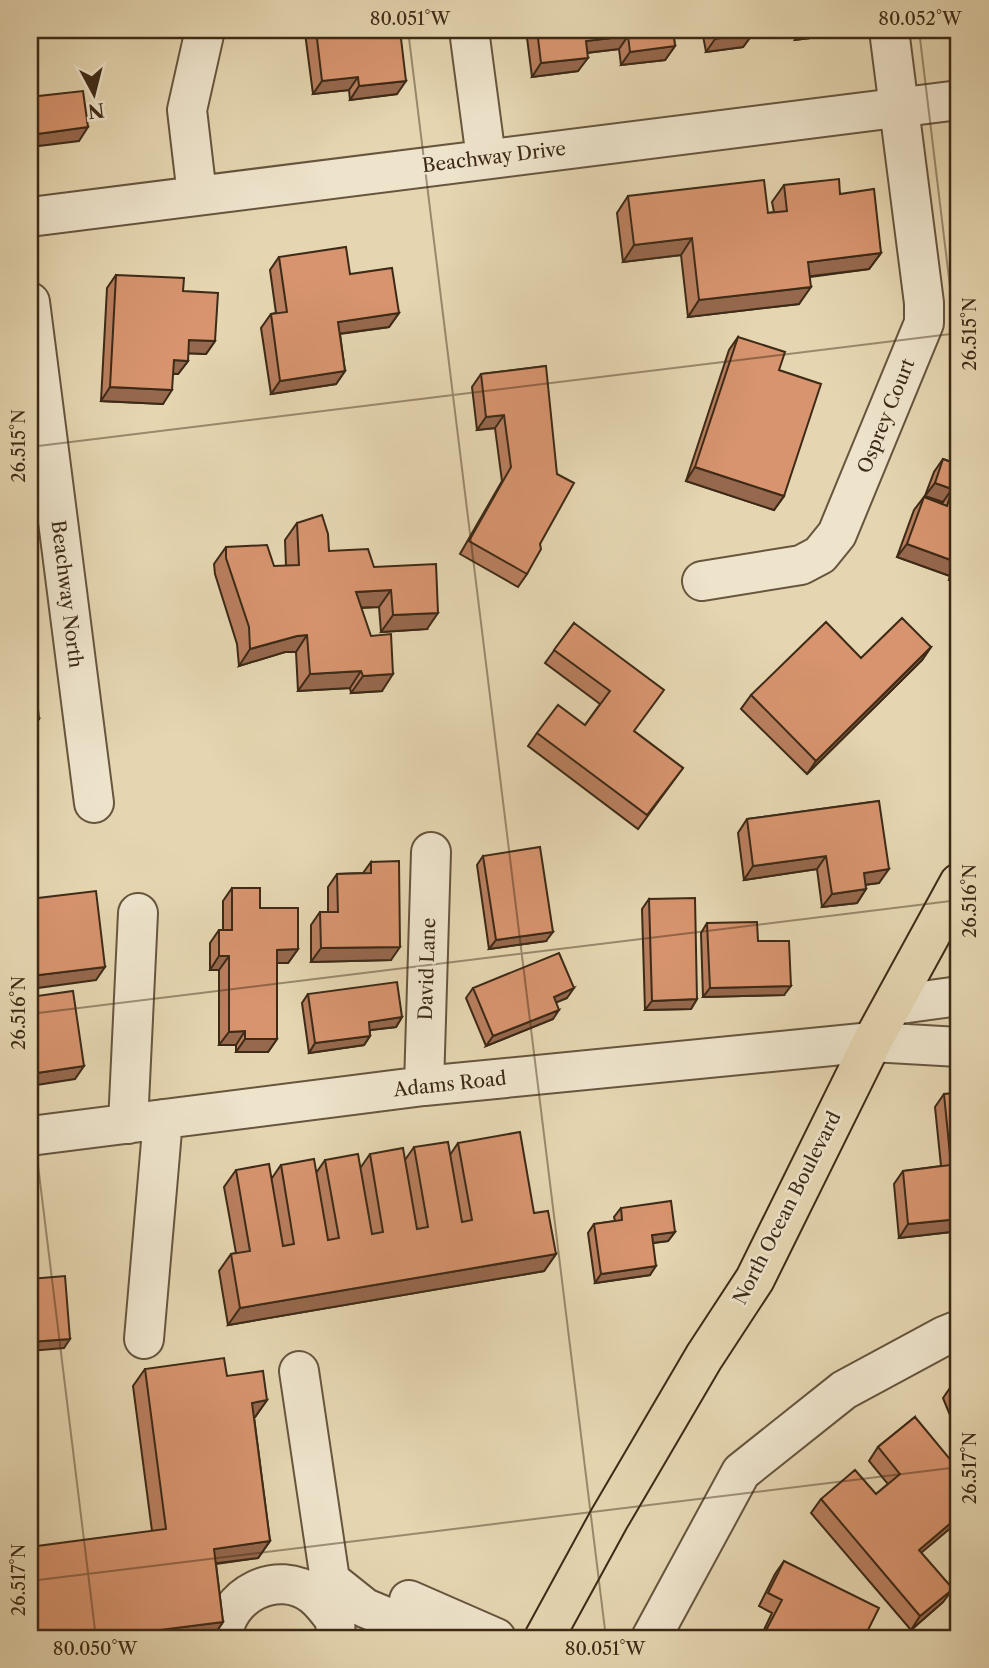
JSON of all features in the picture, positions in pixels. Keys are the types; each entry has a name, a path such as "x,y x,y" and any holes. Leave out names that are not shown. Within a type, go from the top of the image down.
{"main road":[{"name":"North Ocean Boulevard","path":"544,1638 609,1519 704,1357 755,1279 872,1042 959,883"}],"street":[{"path":"197,195 187,110 205,30"},
{"path":"468,30 486,158"},
{"name":"Osprey Court","path":"702,581 801,565 820,555 837,534 923,323 924,303 889,30"},
{"name":"Beachway Drive","path":"30,217 959,100"},
{"name":"Beachway North","path":"30,302 94,803"},
{"name":"David Lane","path":"424,1086 431,852"},
{"path":"138,913 146,1121 144,1339"},
{"path":"892,1005 959,996"},
{"name":"Adams Road","path":"30,1136 424,1086 872,1042 959,1047"},
{"path":"651,1638 741,1472 844,1390 959,1330"},
{"path":"299,1371 330,1610"},
{"path":"223,1638 228,1616 238,1602 250,1592 265,1586 281,1585 297,1587 313,1595 369,1638"},
{"path":"330,1610 368,1585 496,1638"},
{"path":"330,1610 365,1608 437,1638"}],"building":[{"path":"316,30 400,30 406,81 359,86 358,77 322,81"},
{"path":"537,30 673,30 675,46 630,52 628,36 586,41 588,58 541,63"},
{"path":"714,30 752,30 753,34 715,39"},
{"path":"83,91 88,127 30,135 30,97"},
{"path":"839,179 840,194 874,189 881,253 808,262 811,287 699,300 692,238 634,245 628,196 764,180 768,213 787,211 784,185"},
{"path":"346,247 350,274 392,268 399,313 338,322 345,371 280,381 271,314 287,312 279,257"},
{"path":"116,275 184,278 183,291 218,293 215,341 189,340 188,361 174,360 172,390 110,387"},
{"path":"738,337 785,352 779,370 821,384 784,496 695,467"},
{"path":"546,366 557,474 574,483 540,544 541,549 527,574 469,541 511,467 504,415 486,417 481,374"},
{"path":"943,459 959,465 959,563 907,544 924,497 947,506 952,489 935,483"},
{"path":"322,515 328,534 329,551 368,549 374,567 436,564 438,613 393,615 391,590 356,592 371,636 391,634 393,674 363,676 361,671 310,674 307,635 250,649 249,627 226,558 226,547 267,545 274,566 299,565 297,523"},
{"path":"902,618 931,647 816,761 751,695 826,622 861,658"},
{"path":"574,623 664,690 634,731 683,768 647,815 537,733 558,705 585,725 610,691 554,650"},
{"path":"35,681 39,719 30,721 30,682"},
{"path":"879,801 889,869 864,873 866,889 832,894 826,856 753,866 747,819"},
{"path":"540,847 553,932 496,940 483,856"},
{"path":"399,861 400,947 321,948 320,912 338,912 337,874 371,873 371,862"},
{"path":"232,888 260,888 260,908 298,908 298,949 277,950 277,1039 245,1039 245,1031 229,1032 229,956 219,956 219,930 232,930"},
{"path":"96,891 105,967 31,976 30,899"},
{"path":"695,898 697,999 652,1001 649,899"},
{"path":"757,922 758,941 789,941 791,986 710,988 707,923"},
{"path":"559,953 574,988 554,997 559,1010 493,1036 473,988"},
{"path":"397,982 402,1017 369,1022 370,1036 315,1043 308,994"},
{"path":"73,991 84,1066 30,1074 30,997"},
{"path":"959,1093 959,1219 908,1224 903,1171 951,1165 944,1094"},
{"path":"520,1132 534,1213 548,1211 556,1254 240,1308 231,1254 250,1251 236,1170 269,1164 283,1246 294,1244 281,1165 314,1159 328,1240 339,1238 325,1160 358,1154 372,1234 383,1232 370,1154 403,1148 417,1229 428,1227 414,1147 448,1142 462,1222 472,1220 458,1143"},
{"path":"671,1201 675,1232 652,1235 656,1266 601,1274 594,1224 622,1220 621,1208"},
{"path":"65,1276 70,1339 30,1342 30,1279"},
{"path":"224,1358 227,1376 263,1371 267,1400 252,1403 270,1541 214,1549 223,1622 97,1638 30,1638 30,1547 166,1529 145,1369"},
{"path":"959,1382 959,1402 952,1385"},
{"path":"915,1417 959,1470 959,1516 919,1550 953,1589 920,1616 821,1499 855,1470 876,1494 900,1474 878,1447"},
{"path":"784,1561 879,1608 864,1638 762,1638 782,1600 768,1593"}]}
